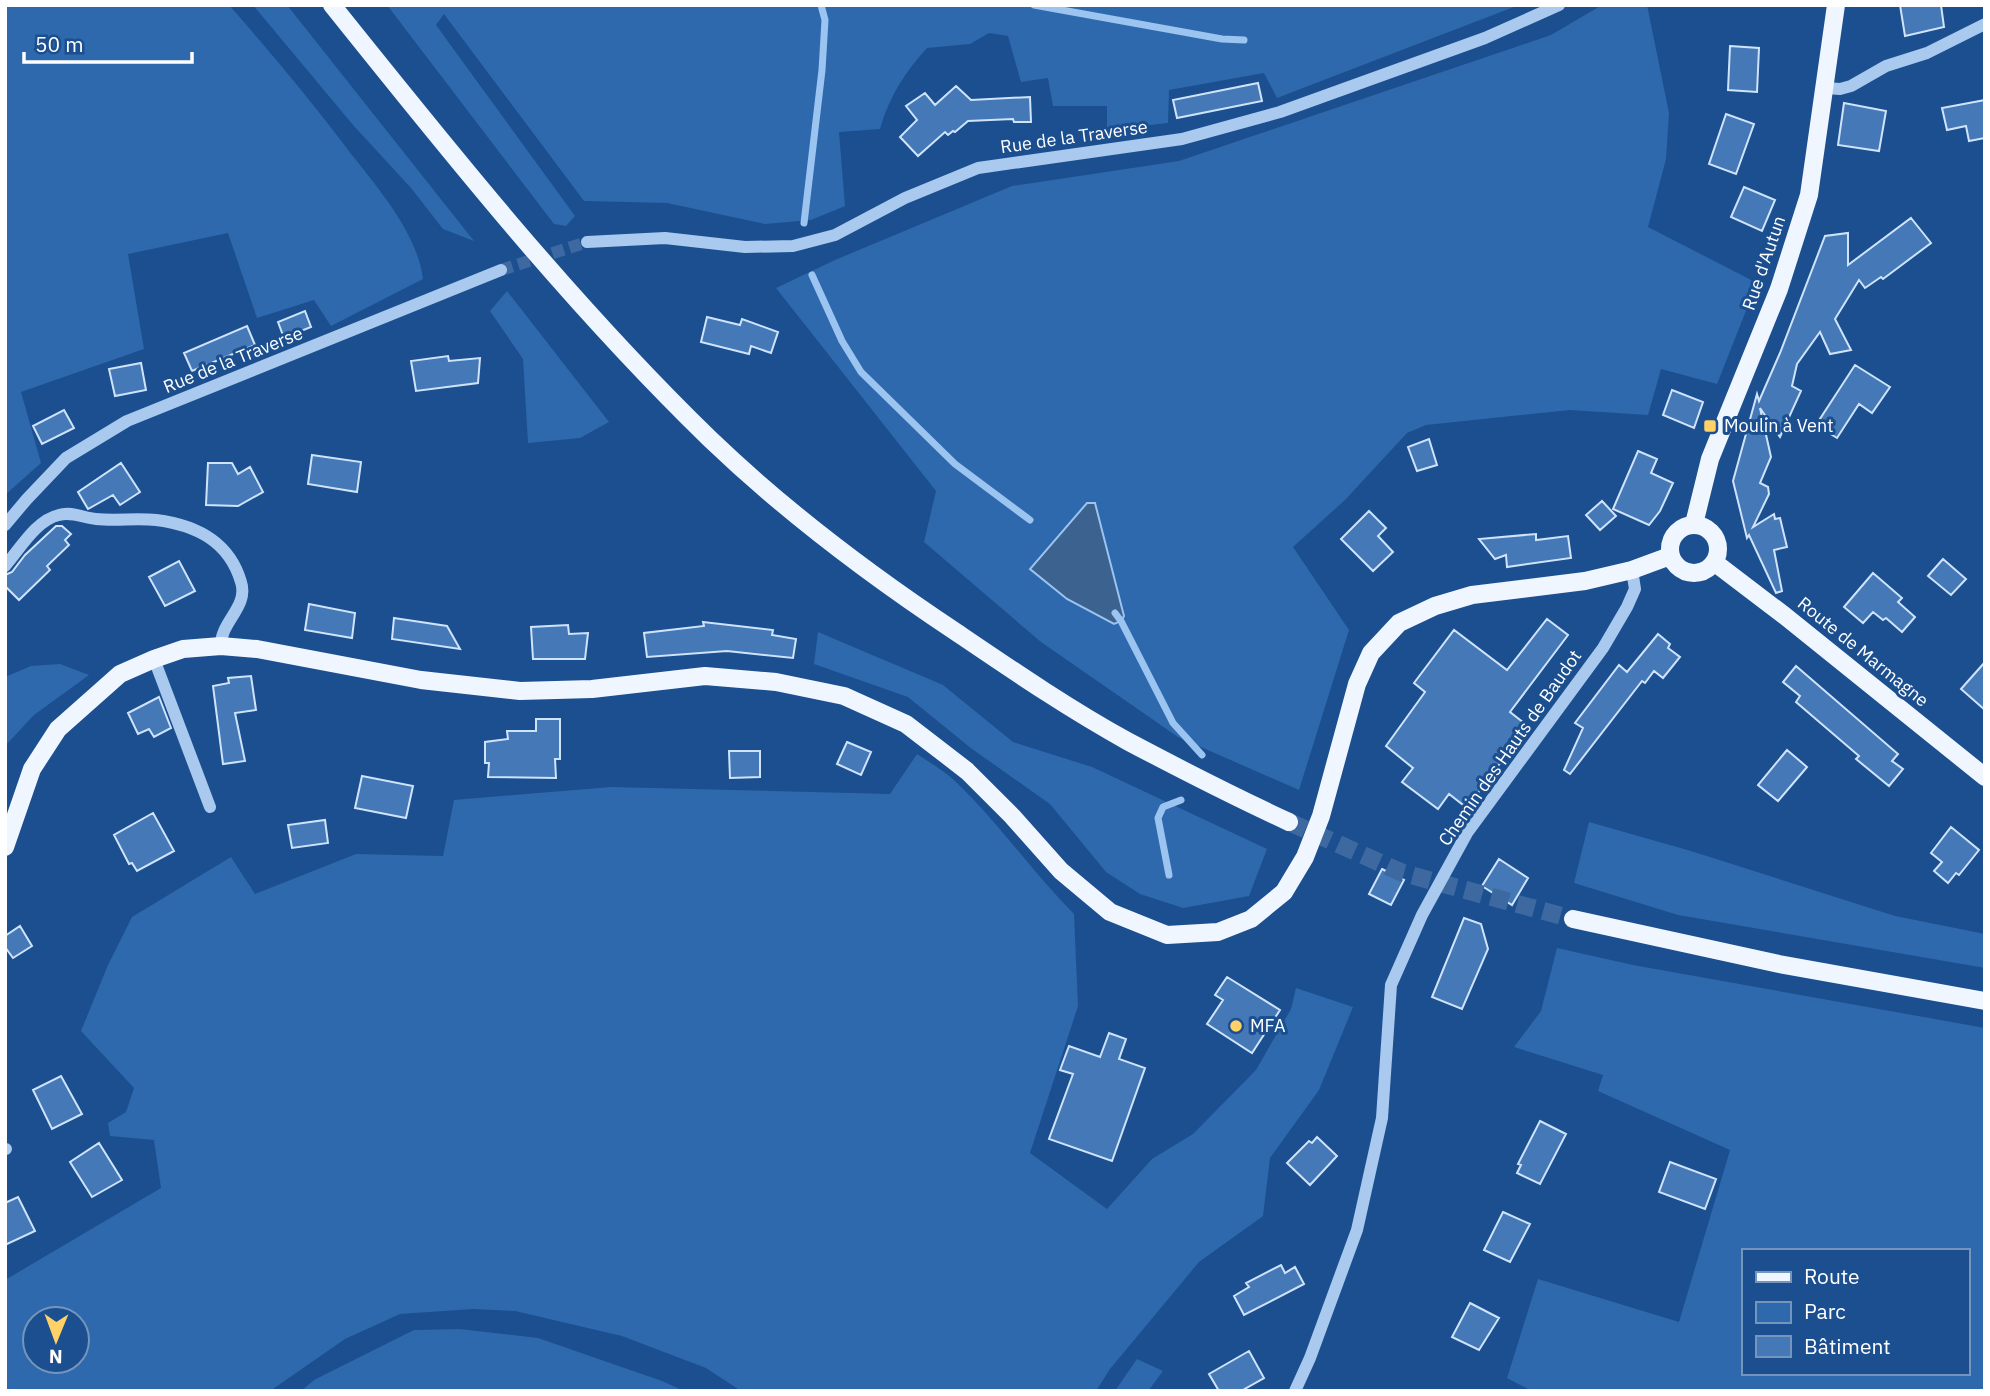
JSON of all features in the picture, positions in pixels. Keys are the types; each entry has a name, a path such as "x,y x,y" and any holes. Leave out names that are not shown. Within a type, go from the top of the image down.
{"main road":[{"path":"332,5 483,194 598,324 711,440 808,525 905,598 1017,674 1127,740 1289,822"},
{"name":"Rue d'Autun","path":"1694,524 1710,459 1779,289 1809,195 1836,5"},
{"path":"1694,524 1708,529 1717,541 1717,556 1708,568 1694,573 1679,568 1670,556 1670,541 1679,528 1694,524"},
{"path":"5,847 32,769 58,729 120,674 183,649 221,646 257,649 421,680 520,691 592,689 705,676 776,682 844,696 906,724 967,771 1012,816 1060,871 1110,912 1167,935 1218,932 1251,919 1284,892 1305,857 1321,816 1357,684 1371,653 1399,624 1436,606 1472,595 1585,581 1632,570 1670,556"},
{"name":"Route de Marmagne","path":"1714,562 1985,778"},
{"path":"1573,919 1779,964 1985,1001"}],"street":[{"name":"Rue de la Traverse","path":"587,242 665,239 745,247 793,246 835,236 905,198 978,168 1182,139 1280,112 1485,38 1559,5"},
{"path":"1826,88 1840,89 1851,86 1886,65 1927,53 1985,24"},
{"name":"Rue de la Traverse","path":"5,526 66,458 127,421 501,270"},
{"path":"5,566 40,525 59,514 94,519 157,520 200,532 218,542 230,555 242,584 241,604 221,636 221,646"},
{"name":"Chemin des Hauts de Baudot","path":"1295,1391 1310,1358 1357,1230 1382,1118 1391,985 1422,915 1467,833 1603,648 1627,607 1635,589 1632,570"},
{"path":"154,659 209,807"}],"green space":[{"path":"5,5 229,5 277,60 396,213 414,246 423,279 331,326 314,300 257,318 228,233 128,254 144,349 21,392 41,463 5,495"},
{"path":"253,5 287,5 474,241 443,229 411,188 353,125"},
{"path":"387,5 1519,5 1277,98 1264,73 1169,90 1168,123 1107,130 1107,106 1053,106 1048,78 1021,82 1008,36 989,33 970,44 927,48 899,86 880,129 839,132 845,206 811,220 765,224 667,203 584,201 444,14 436,25 575,216 566,226 554,224"},
{"path":"1602,5 1647,5 1669,113 1666,159 1648,227 1757,283 1717,384 1661,369 1648,415 1570,410 1426,425 1407,433 1345,500 1293,547 1349,630 1299,790 1178,737 1041,642 924,542 936,491 776,288 835,260 1012,186 1179,161 1551,35"},
{"path":"507,291 609,422 580,438 528,443 523,359 490,311"},
{"path":"818,632 943,685 1013,742 1092,767 1267,849 1249,896 1183,908 1140,894 1106,872 1050,804 972,749 908,697 814,664"},
{"path":"60,664 89,675 34,715 5,746 5,677 31,666"},
{"path":"917,754 947,774 972,798 1074,914 1078,1006 1030,1153 1107,1209 1152,1159 1193,1134 1256,1070 1291,1009 1296,988 1353,1007 1319,1090 1270,1158 1263,1216 1199,1262 1110,1369 1096,1391 741,1391 706,1368 622,1336 515,1311 473,1309 400,1314 345,1339 270,1391 5,1391 5,1280 161,1188 154,1140 110,1136 108,1123 126,1112 134,1088 81,1031 108,965 132,917 231,857 255,894 356,854 443,856 454,800 611,787 890,794"},
{"path":"1589,822 1691,851 1895,916 1985,934 1985,968 1678,915 1574,883"},
{"path":"1557,948 1633,965 1985,1028 1985,1391 1532,1391 1507,1378 1538,1279 1679,1322 1730,1150 1598,1091 1603,1075 1514,1047 1541,1011"},
{"path":"459,1329 538,1338 684,1391 301,1391 314,1380 414,1330"},
{"path":"1137,1359 1163,1371 1148,1391 1115,1391"}],"shaded area":[{"path":"1087,503 1095,503 1124,616 1114,624 1067,599 1030,569"}],"building":[{"path":"1900,5 1941,5 1944,27 1905,36"},
{"path":"1730,46 1759,48 1757,92 1728,90"},
{"path":"1258,83 1262,101 1177,118 1173,100"},
{"path":"956,86 971,100 1030,97 1031,122 1014,122 1013,119 968,121 955,132 948,135 945,132 918,156 900,137 917,120 906,106 925,93 935,105"},
{"path":"1985,100 1985,138 1969,141 1966,126 1947,130 1942,108"},
{"path":"1844,103 1886,111 1879,151 1838,145"},
{"path":"1726,114 1754,124 1736,174 1709,164"},
{"path":"1744,187 1775,200 1762,231 1731,217"},
{"path":"1911,218 1931,243 1883,279 1881,277 1865,288 1859,280 1835,319 1851,350 1830,354 1820,332 1797,364 1792,386 1801,391 1780,437 1760,408 1771,457 1760,483 1768,487 1769,494 1753,527 1774,514 1775,519 1780,518 1787,547 1774,550 1782,591 1776,593 1749,535 1747,538 1733,481 1757,394 1759,401 1825,236 1848,233 1848,265"},
{"path":"305,311 311,327 284,338 278,322"},
{"path":"707,317 740,325 742,319 778,332 771,353 751,346 749,354 701,342"},
{"path":"247,326 255,345 192,371 184,353"},
{"path":"448,356 449,361 480,358 478,383 416,391 411,361"},
{"path":"141,363 146,390 115,396 109,369"},
{"path":"1855,365 1890,387 1872,413 1859,404 1837,438 1816,425"},
{"path":"1672,390 1703,402 1694,428 1663,415"},
{"path":"64,410 74,428 42,444 33,426"},
{"path":"1429,439 1437,465 1417,471 1408,447"},
{"path":"1638,451 1657,459 1651,473 1673,483 1660,511 1649,525 1613,509"},
{"path":"312,455 361,462 357,492 308,484"},
{"path":"121,463 140,492 120,505 113,495 88,509 78,492"},
{"path":"208,463 232,463 238,474 250,467 263,492 238,506 206,505"},
{"path":"1602,501 1616,516 1600,530 1586,515"},
{"path":"1369,511 1386,528 1378,536 1393,552 1373,571 1341,539"},
{"path":"56,526 62,526 71,534 65,540 69,545 47,566 50,570 19,600 5,586 5,575 12,572 25,555"},
{"path":"1536,534 1536,540 1568,536 1571,558 1507,567 1506,555 1495,559 1479,539"},
{"path":"1943,559 1966,579 1951,595 1928,576"},
{"path":"179,561 195,591 165,606 149,577"},
{"path":"1873,573 1902,598 1898,602 1915,617 1902,632 1886,618 1883,620 1873,612 1863,623 1844,607"},
{"path":"309,604 355,613 352,638 305,630"},
{"path":"394,618 447,626 460,649 392,639"},
{"path":"1547,619 1568,635 1510,712 1528,726 1467,808 1449,794 1438,809 1402,782 1413,768 1386,746 1425,692 1414,683 1454,630 1507,670"},
{"path":"703,622 773,630 772,635 796,639 793,658 727,651 647,657 644,633 704,626"},
{"path":"568,625 569,634 588,633 585,659 533,659 531,627"},
{"path":"1658,634 1670,644 1668,648 1680,657 1663,678 1654,671 1645,683 1642,681 1570,774 1564,770 1583,728 1575,723 1619,665 1627,672"},
{"path":"1985,662 1985,710 1961,689"},
{"path":"1796,666 1898,754 1892,761 1903,769 1889,786 1856,759 1859,756 1796,702 1800,696 1783,682"},
{"path":"251,676 256,710 235,713 245,761 223,764 213,686 229,683 228,678"},
{"path":"159,697 171,728 154,737 149,729 138,734 128,713"},
{"path":"536,719 560,719 560,759 555,759 556,778 488,777 489,763 485,763 485,742 508,739 507,731 536,731"},
{"path":"847,742 871,752 861,775 837,764"},
{"path":"1787,750 1807,767 1778,801 1758,785"},
{"path":"729,751 760,751 760,777 730,778"},
{"path":"362,776 413,786 406,818 355,808"},
{"path":"153,813 174,851 137,871 132,863 129,864 114,835"},
{"path":"325,820 328,843 292,848 288,825"},
{"path":"1951,827 1979,850 1959,875 1956,873 1948,883 1934,871 1942,862 1931,853"},
{"path":"1499,859 1528,878 1512,905 1482,886"},
{"path":"1382,869 1404,880 1391,905 1369,894"},
{"path":"1464,918 1481,924 1488,949 1462,1009 1432,997"},
{"path":"20,926 32,946 13,958 5,947 5,936"},
{"path":"1227,977 1280,1010 1252,1053 1207,1024 1223,1000 1215,995"},
{"path":"1109,1033 1126,1039 1119,1059 1145,1068 1112,1161 1049,1139 1073,1074 1060,1070 1069,1046 1100,1057"},
{"path":"61,1076 82,1114 52,1129 33,1090"},
{"path":"1540,1121 1566,1134 1540,1184 1517,1173 1521,1165 1518,1164"},
{"path":"1317,1137 1337,1156 1310,1185 1287,1163 1309,1141 1312,1143"},
{"path":"99,1143 122,1180 92,1197 70,1162"},
{"path":"1670,1162 1716,1179 1705,1209 1659,1192"},
{"path":"18,1197 35,1231 5,1245 5,1203"},
{"path":"1503,1212 1530,1224 1510,1262 1484,1250"},
{"path":"1281,1265 1285,1273 1295,1267 1304,1284 1244,1315 1234,1296 1249,1287 1246,1283"},
{"path":"1470,1303 1499,1318 1479,1350 1452,1337"},
{"path":"1249,1351 1264,1378 1241,1391 1219,1391 1209,1374"}],"waterway":[{"path":"804,223 822,70 825,20 821,5"},
{"path":"1034,5 1222,39 1244,40"},
{"path":"812,275 842,341 861,372 955,464 1030,520"},
{"path":"1115,613 1173,723 1202,755"},
{"path":"1169,875 1158,818 1163,807 1181,800"}],"tunnel":[{"path":"501,270 587,242"},
{"path":"1289,822 1403,873 1573,919"}],"place":[{"name":"Moulin à Vent","path":"1710,426"},
{"name":"MFA","path":"1236,1026"}]}
